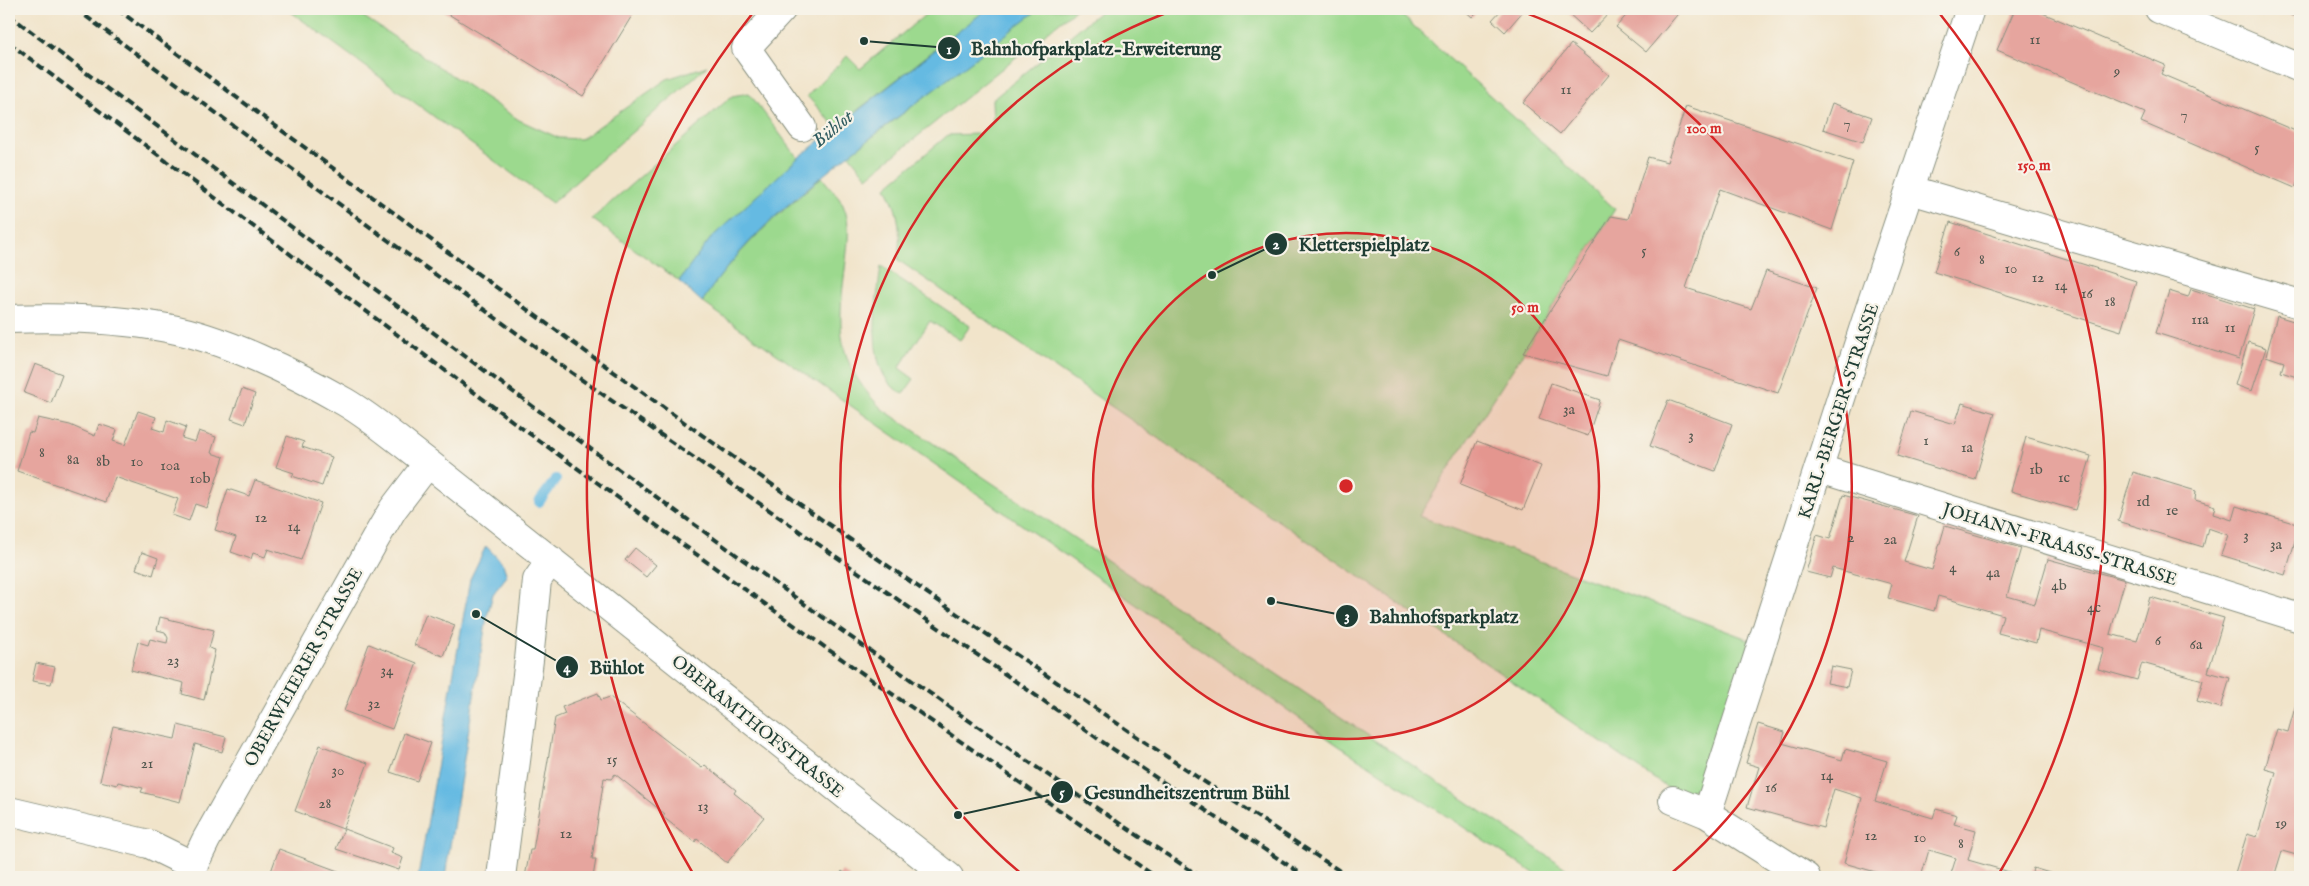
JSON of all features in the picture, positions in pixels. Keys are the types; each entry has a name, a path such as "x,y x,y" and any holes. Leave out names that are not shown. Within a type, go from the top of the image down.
{"street":[{"path":"782,9 746,48 802,127"},
{"name":"KARL-BERGER-STRASSE","path":"1806,877 1688,810 1820,469 1870,308 1970,9"},
{"path":"2159,9 2300,68"},
{"path":"1911,190 2300,304"},
{"name":"OBERAMTHOFSTRASSE","path":"9,319 73,317 115,320 169,328 214,342 272,365 346,403 428,462 949,877"},
{"name":"OBERWEIERER STRASSE","path":"191,872 287,694 380,531 393,509 428,462"},
{"name":"JOHANN-FRAASS-STRASSE","path":"1820,469 2300,618"},
{"path":"500,877 530,660 537,580 550,560"},
{"path":"9,811 150,844 191,872"}],"green space":[{"path":"287,9 352,9 519,120 559,138 581,139 667,79 707,66 552,203"},
{"path":"932,9 987,9 836,127 807,96 847,56 860,69"},
{"path":"1039,9 1076,9 867,177 849,155"},
{"path":"1103,9 1395,9 1615,209 1419,516 1753,641 1705,782 1690,791 1672,791 898,260 897,214 886,187 948,135 979,134 993,122 992,100"},
{"path":"749,93 798,158 711,238 679,281 592,219 732,96"},
{"path":"822,177 841,201 846,212 848,226 841,305 843,341 847,357 866,391 882,409 1579,877 1540,877 1339,746 702,302 742,250"},
{"path":"881,266 970,326 960,340 930,321 899,368 914,379 903,394 890,384 882,370 877,354 875,317"}],"water":[{"path":"987,9 1039,9 808,187 740,252 702,302 679,281 711,238 798,158"},
{"path":"486,546 503,564 507,576 493,594 487,616 445,877 418,877 470,579"}],"building":[{"path":"440,9 636,9 583,96"},
{"path":"1463,9 1480,9 1472,17"},
{"path":"1502,9 1525,9 1505,32 1492,20"},
{"path":"1571,9 1613,9 1590,33 1568,13"},
{"path":"1632,9 1682,9 1646,52 1616,27"},
{"path":"1893,9 1908,9 1906,14"},
{"path":"2015,9 2033,9 2165,65 2161,74 2300,133 2300,176 2295,188 2141,122 2145,113 1997,50"},
{"path":"2277,9 2296,9 2293,16"},
{"path":"1571,44 1609,75 1560,134 1523,103"},
{"path":"1832,103 1872,117 1863,142 1823,129"},
{"path":"1686,106 1853,162 1832,230 1720,189 1686,288 1751,309 1766,271 1817,288 1778,393 1618,340 1607,376 1523,353 1611,216 1628,219 1648,157 1667,162"},
{"path":"1950,222 2136,281 2121,331 1934,272"},
{"path":"2191,289 2254,309 2239,359 2156,333 2169,291 2188,297"},
{"path":"2277,316 2300,323 2300,378 2281,372 2284,362 2266,356"},
{"path":"2248,342 2266,348 2252,391 2235,385"},
{"path":"35,364 62,374 51,403 24,393"},
{"path":"1551,383 1600,400 1588,436 1539,419"},
{"path":"242,389 255,394 245,424 231,419"},
{"path":"1668,400 1732,424 1715,471 1650,446"},
{"path":"1962,403 1995,413 1975,480 1897,456 1911,411 1955,424"},
{"path":"138,411 156,417 152,428 164,432 167,420 186,427 182,438 195,442 199,431 216,437 211,453 224,457 207,508 195,504 189,521 172,515 178,499 115,477 106,502 17,471 29,432 33,433 38,418 70,425 95,436 99,424 117,430 113,441 125,445"},
{"path":"287,436 304,442 302,447 332,457 322,486 292,476 294,473 276,467"},
{"path":"2026,437 2091,456 2075,510 2011,491"},
{"path":"1477,441 1541,466 1523,510 1460,485"},
{"path":"2133,472 2196,491 2195,500 2215,506 2213,514 2232,520 2236,506 2300,525 2285,575 2221,555 2228,535 2208,528 2203,547 2118,521"},
{"path":"255,480 321,503 301,560 268,549 265,557 253,553 251,559 231,552 236,537 215,530 228,489 249,496"},
{"path":"1843,495 1918,516 1904,562 1932,570 1945,526 2021,548 2007,596 2035,604 2048,559 2125,580 2110,634 2137,641 2150,597 2224,618 2208,672 2230,678 2221,708 2197,701 2203,680 2142,663 2137,680 2098,669 2104,648 2039,630 2036,643 1998,633 2003,615 1938,596 1934,611 1888,598 1892,584 1833,568 1830,578 1806,572 1817,535 1830,539"},
{"path":"635,548 656,565 646,577 625,560"},
{"path":"142,552 158,558 153,575 136,569"},
{"path":"426,614 455,625 443,656 414,645"},
{"path":"160,617 214,630 209,648 215,650 204,700 182,694 184,683 131,670 138,642 148,645 150,639 167,643 168,638 165,632 157,630"},
{"path":"369,644 417,663 392,729 344,711"},
{"path":"36,663 55,667 51,684 32,681"},
{"path":"1831,666 1851,670 1847,687 1827,683"},
{"path":"2300,690 2300,856 2282,851 2274,877 2246,877 2235,873 2247,834 2257,837 2276,772 2265,769 2271,748 2277,729 2288,732"},
{"path":"598,693 601,700 610,697 702,768 705,765 736,790 734,793 764,817 727,863 697,839 695,842 663,817 665,814 615,774 611,779 604,778 592,859 596,859 593,877 525,877 530,850 533,850 555,718 565,714 562,707"},
{"path":"1758,724 1785,732 1782,743 1842,760 1845,749 1887,761 1875,801 1933,818 1936,809 1957,815 1954,824 1976,830 1968,860 2027,877 1950,877 1956,858 1929,850 1921,877 1893,877 1844,863 1862,798 1834,789 1823,828 1747,807 1759,767 1746,763"},
{"path":"178,725 226,737 222,752 195,744 180,802 141,792 143,788 118,782 117,785 100,781 113,726 175,739"},
{"path":"404,733 431,743 417,781 390,772"},
{"path":"320,745 368,763 343,829 295,811"},
{"path":"344,829 393,848 391,853 403,858 399,870 336,849"},
{"path":"279,849 354,877 269,877"},
{"path":"2033,868 2063,877 2031,877"},
{"path":"842,871 850,877 838,877"}],"waterway":[{"name":"Bühlot","path":"539,502 556,479"}],"railway":[{"path":"76,9 389,241 572,373 1107,745 1306,877"},
{"path":"117,9 573,343 881,561 1036,668 1349,877"},
{"path":"9,15 605,460 754,568 1007,747 1201,877"},
{"path":"9,43 523,429 826,648 1156,877"}],"place":[{"name":"Bahnhofparkplatz-Erweiterung","path":"864,41"},
{"name":"Kletterspielplatz","path":"1212,275"},
{"name":"Bahnhofsparkplatz","path":"1271,601"},
{"name":"Bühlot","path":"476,614"},
{"name":"Gesundheitszentrum Bühl","path":"958,815"}]}
